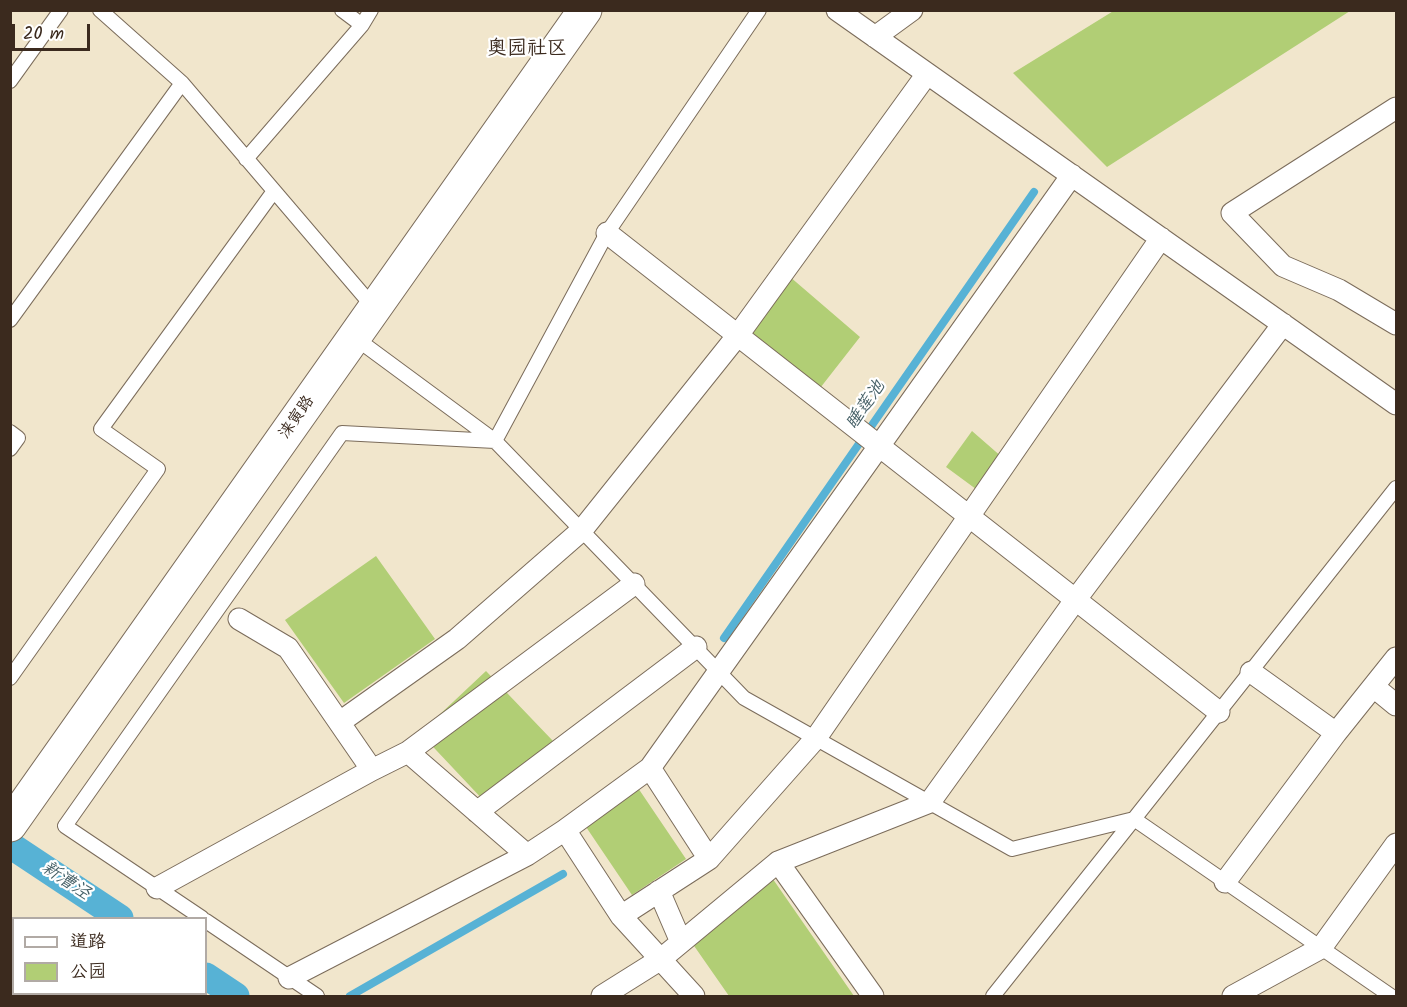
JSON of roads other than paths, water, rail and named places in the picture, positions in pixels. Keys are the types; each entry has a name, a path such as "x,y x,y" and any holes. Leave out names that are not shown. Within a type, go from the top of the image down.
{"street":[{"name":"涞寅路","path":"18,814 585,10"},
{"path":"837,10 1396,404"},
{"path":"874,37 912,10"},
{"path":"340,722 457,639 582,530 738,335 927,74"},
{"path":"1396,108 1232,213 1283,266 1339,290 1396,324"},
{"path":"289,978 527,855 650,768 719,672 867,437 1072,175"},
{"path":"607,233 1219,712"},
{"path":"621,916 709,859 816,738 1161,238"},
{"path":"602,996 662,959 778,862 930,802 1076,599 1283,324"},
{"path":"157,888 408,752 634,584"},
{"path":"239,619 288,648 372,770"},
{"path":"477,812 696,647"},
{"path":"1225,882 1336,733 1396,658"},
{"path":"1251,672 1336,733"},
{"path":"1374,687 1396,705"},
{"path":"408,752 527,855"},
{"path":"650,768 709,859"},
{"path":"565,830 621,916 694,996"},
{"path":"1233,996 1321,948 1396,844"},
{"path":"778,862 873,996"},
{"path":"659,891 681,942"}],"lane":[{"path":"10,81 61,10"},
{"path":"100,10 182,83 375,309"},
{"path":"342,10 362,25"},
{"path":"246,159 362,25 371,10"},
{"path":"495,441 607,233 759,10"},
{"path":"10,320 182,83"},
{"path":"10,678 158,469 101,429 274,192"},
{"path":"354,337 495,441 744,698 1012,849 1134,819 1391,996"},
{"path":"10,432 18,438 10,449"},
{"path":"200,917 65,826 342,433 495,441"},
{"path":"993,996 1396,488"},
{"path":"207,922 317,996"}],"waterway":[{"name":"睡莲池","path":"724,638 1034,192"},
{"name":"新漕泾","path":"10,845 118,917"},
{"path":"350,996 563,874"},
{"name":"新漕泾","path":"207,977 236,996"}],"district":[{"name":"奥园社区","path":"527,51"}]}
